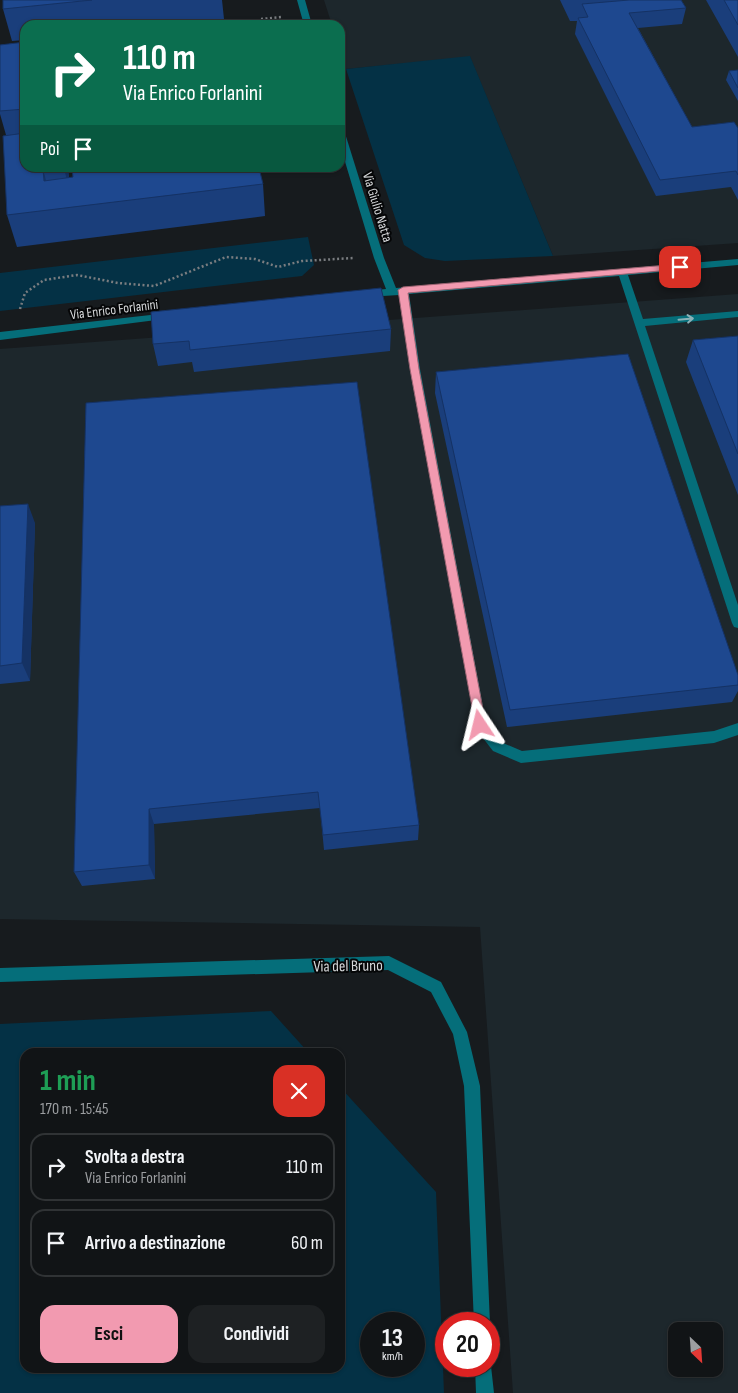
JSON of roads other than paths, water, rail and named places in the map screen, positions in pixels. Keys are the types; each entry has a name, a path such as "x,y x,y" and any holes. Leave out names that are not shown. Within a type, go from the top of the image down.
{"street":[{"path":"301,0 307,20"},
{"name":"Via Giulio Natta","path":"345,146 379,258 397,291 415,369 480,725 498,747 521,757 714,737 738,729"},
{"path":"356,295 738,262"},
{"path":"622,271 738,623"},
{"path":"638,324 738,314"},
{"name":"Via Enrico Forlanini","path":"0,336 181,315"},
{"name":"Via del Bruno","path":"0,975 389,963 436,987 460,1032 472,1086 481,1312"},
{"path":"484,1377 485,1393"}]}
